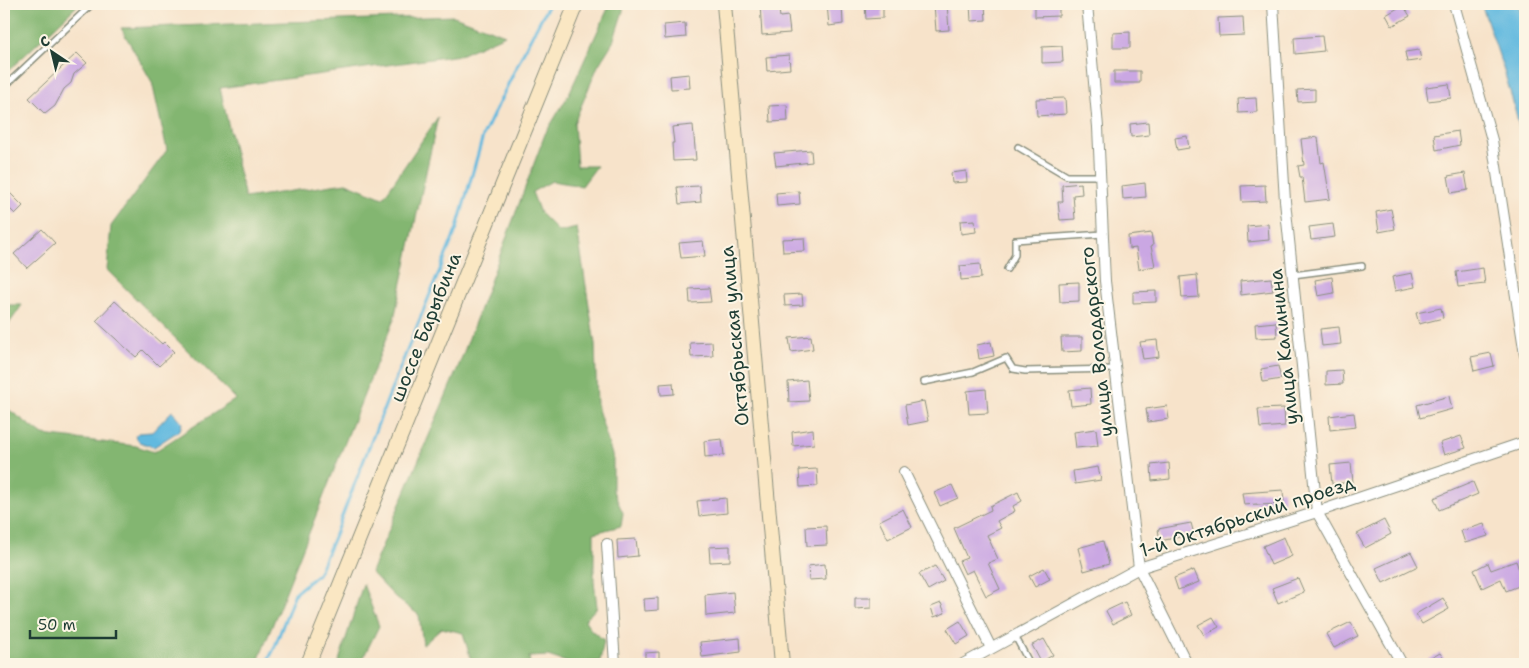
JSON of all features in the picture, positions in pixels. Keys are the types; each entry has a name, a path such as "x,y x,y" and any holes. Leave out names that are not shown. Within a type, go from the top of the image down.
{"main road":[{"name":"шоссе Барыбина","path":"308,664 576,4"},
{"name":"Октябрьская улица","path":"724,4 782,664"}],"street":[{"name":"улица Володарского","path":"1087,4 1098,128 1105,281 1139,568 1187,664"},
{"name":"улица Калинина","path":"1273,4 1285,201 1318,512 1402,664"},
{"path":"1454,4 1492,140 1525,355"},
{"name":"1-й Октябрьский проезд","path":"963,664 1139,568 1318,512 1525,442"},
{"path":"904,472 991,648"},
{"path":"607,544 615,664"}],"lane":[{"path":"4,87 92,4"},
{"path":"1018,147 1066,176 1101,176"},
{"path":"1007,269 1015,255 1015,240 1103,234"},
{"path":"1293,275 1362,266"},
{"path":"924,382 973,372 1006,358 1013,369 1025,371 1116,368"},
{"path":"1015,635 1030,664"}],"green space":[{"path":"15,4 79,4 4,75 4,11"},
{"path":"610,4 623,4 623,11 613,42 598,66 574,123 577,166 597,166 582,186 552,181 532,192 540,213 559,232 577,228 595,344 597,406 613,458 613,491 623,513 621,526 594,533 594,581 597,607 585,620 591,630 604,640 600,661 572,664 548,656 529,657 530,664 474,664 472,663 463,633 442,628 423,645 419,615 396,598 371,572 459,365 545,134 568,96"},
{"path":"454,16 505,35 460,55 220,88 245,198 346,183 383,198 438,117 394,319 257,664 4,664 4,406 43,435 136,446 154,452 236,399 107,270 111,226 167,150 152,82 121,28"},
{"path":"4,305 22,305 4,331"},
{"path":"363,584 379,626 364,656 365,664 338,664"}],"water":[{"path":"1481,4 1518,4 1525,23 1525,155 1506,79"},
{"path":"172,411 182,423 180,430 154,447 139,442 135,436 138,433 152,432"}],"building":[{"path":"760,4 778,4 780,17 788,16 790,33 762,35"},
{"path":"827,4 842,4 843,24 829,26"},
{"path":"865,4 883,4 883,18 866,19"},
{"path":"934,4 947,4 949,30 936,31"},
{"path":"970,4 985,4 986,20 971,21"},
{"path":"1035,4 1059,4 1059,16 1035,17"},
{"path":"1403,5 1410,16 1392,26 1386,15"},
{"path":"1243,17 1244,35 1219,36 1218,18"},
{"path":"685,23 686,37 665,39 664,25"},
{"path":"1130,32 1130,48 1113,48 1113,33"},
{"path":"1322,36 1324,51 1295,54 1294,38"},
{"path":"1062,46 1063,62 1042,63 1042,47"},
{"path":"1419,50 1421,60 1407,62 1405,52"},
{"path":"77,53 87,63 74,74 71,83 64,89 55,106 45,114 29,98"},
{"path":"789,55 790,69 767,71 766,57"},
{"path":"1114,71 1140,71 1140,83 1114,83"},
{"path":"689,74 690,88 671,89 670,76"},
{"path":"1449,84 1451,98 1428,101 1426,87"},
{"path":"1315,89 1315,101 1298,102 1297,90"},
{"path":"1065,98 1066,114 1037,116 1036,99"},
{"path":"1256,98 1257,112 1239,113 1238,99"},
{"path":"787,105 788,121 770,122 769,106"},
{"path":"1148,122 1149,135 1131,137 1130,124"},
{"path":"693,125 696,160 673,161 672,143 674,143 672,127"},
{"path":"1458,131 1460,145 1436,150 1434,135"},
{"path":"1187,136 1189,148 1177,150 1175,138"},
{"path":"1318,137 1321,163 1324,162 1330,199 1305,202 1302,177 1300,177 1298,166 1304,165 1301,139"},
{"path":"811,150 812,162 776,166 774,153"},
{"path":"966,171 967,182 952,183 951,173"},
{"path":"1465,173 1468,190 1451,193 1448,176"},
{"path":"1081,183 1082,194 1073,195 1075,219 1060,220 1058,202 1063,202 1062,185"},
{"path":"1145,183 1146,197 1123,199 1122,186"},
{"path":"1265,185 1266,201 1242,202 1241,186"},
{"path":"700,186 701,202 679,204 677,187"},
{"path":"4,187 23,206 15,214 4,203"},
{"path":"799,191 800,204 777,206 776,193"},
{"path":"1391,209 1395,229 1379,232 1376,212"},
{"path":"975,220 976,232 961,234 960,221"},
{"path":"1268,224 1269,240 1248,242 1247,226"},
{"path":"1333,224 1335,237 1311,240 1309,227"},
{"path":"42,229 55,243 27,268 14,254"},
{"path":"1151,233 1153,245 1151,246 1155,266 1139,269 1136,248 1129,249 1128,236"},
{"path":"804,238 805,251 783,252 782,239"},
{"path":"703,241 705,256 681,258 679,243"},
{"path":"980,264 981,278 961,280 960,266"},
{"path":"1483,268 1485,284 1458,287 1456,272"},
{"path":"1412,273 1415,287 1395,291 1392,277"},
{"path":"1197,275 1199,297 1182,298 1180,277"},
{"path":"1332,277 1334,293 1318,296 1315,280"},
{"path":"1271,278 1273,291 1241,295 1240,281"},
{"path":"1079,282 1079,301 1060,302 1059,283"},
{"path":"709,288 711,302 690,303 689,289"},
{"path":"1156,291 1156,302 1133,303 1133,292"},
{"path":"802,294 803,305 785,306 784,295"},
{"path":"115,301 162,344 164,342 174,352 159,366 143,350 136,357 96,321"},
{"path":"1441,308 1443,318 1419,324 1416,313"},
{"path":"1276,322 1277,337 1256,338 1255,324"},
{"path":"1339,327 1341,344 1322,346 1320,329"},
{"path":"811,336 813,349 791,352 789,338"},
{"path":"1061,337 1082,337 1082,351 1062,352"},
{"path":"1157,340 1159,357 1143,359 1140,342"},
{"path":"712,342 713,356 691,357 690,343"},
{"path":"991,342 994,356 979,359 977,345"},
{"path":"1491,353 1494,366 1474,371 1471,357"},
{"path":"1278,366 1281,379 1263,382 1261,369"},
{"path":"1342,370 1343,384 1326,385 1326,371"},
{"path":"807,380 809,401 789,402 788,382"},
{"path":"673,383 674,394 661,395 660,384"},
{"path":"1090,388 1091,404 1071,406 1069,390"},
{"path":"986,389 988,413 969,414 967,391"},
{"path":"1449,396 1452,409 1420,418 1417,405"},
{"path":"924,401 928,421 908,425 905,405"},
{"path":"1167,406 1169,419 1148,422 1146,409"},
{"path":"1284,408 1285,426 1260,428 1258,409"},
{"path":"1354,413 1356,427 1330,430 1329,416"},
{"path":"813,429 814,444 793,446 792,432"},
{"path":"1096,429 1098,446 1076,448 1074,432"},
{"path":"1461,436 1466,448 1444,455 1440,443"},
{"path":"722,439 724,455 705,457 704,441"},
{"path":"1169,463 1170,479 1152,481 1151,465"},
{"path":"1351,463 1353,482 1332,484 1330,465"},
{"path":"1098,467 1101,480 1075,484 1073,471"},
{"path":"817,469 818,486 800,487 799,470"},
{"path":"1473,482 1478,494 1439,510 1434,498"},
{"path":"952,485 958,498 940,506 934,493"},
{"path":"1283,490 1284,504 1244,505 1242,493"},
{"path":"1018,492 1022,501 1013,506 1015,511 997,521 1001,528 987,535 998,559 988,563 1000,589 986,596 973,570 965,574 959,561 967,558 954,528 991,510 990,506"},
{"path":"726,498 727,513 699,516 697,501"},
{"path":"903,509 912,527 888,539 879,521"},
{"path":"1384,520 1391,534 1365,548 1357,534"},
{"path":"1191,523 1194,534 1160,541 1158,529"},
{"path":"1484,524 1488,536 1465,543 1461,531"},
{"path":"826,526 827,545 807,546 806,527"},
{"path":"1284,537 1292,556 1271,565 1263,546"},
{"path":"636,539 638,556 618,558 617,540"},
{"path":"1103,541 1109,564 1084,571 1078,548"},
{"path":"730,546 730,561 710,562 709,547"},
{"path":"1411,552 1418,566 1383,583 1376,568"},
{"path":"1516,561 1524,584 1506,591 1501,579 1482,588 1474,570 1488,563 1491,570"},
{"path":"825,564 826,579 809,580 808,566"},
{"path":"935,566 944,581 928,590 919,574"},
{"path":"1044,568 1050,579 1035,587 1029,576"},
{"path":"1194,570 1199,582 1178,590 1174,578"},
{"path":"1298,578 1304,592 1278,603 1272,588"},
{"path":"733,592 735,613 706,616 705,595"},
{"path":"658,598 658,610 645,611 644,599"},
{"path":"855,598 871,598 871,608 855,609"},
{"path":"1443,598 1449,609 1422,624 1416,614"},
{"path":"1125,602 1131,615 1113,624 1106,611"},
{"path":"941,603 945,613 934,617 931,607"},
{"path":"1213,617 1219,627 1204,635 1198,625"},
{"path":"960,621 969,636 956,644 947,629"},
{"path":"1351,622 1358,636 1334,648 1326,634"},
{"path":"740,638 741,652 702,657 700,642"},
{"path":"1044,639 1053,655 1041,662 1032,645"},
{"path":"659,652 659,662 645,662 645,653"},
{"path":"1440,653 1447,664 1421,664"}],"waterway":[{"path":"266,664 274,649 295,593 318,574 334,537 457,228 483,136 549,4"}]}
